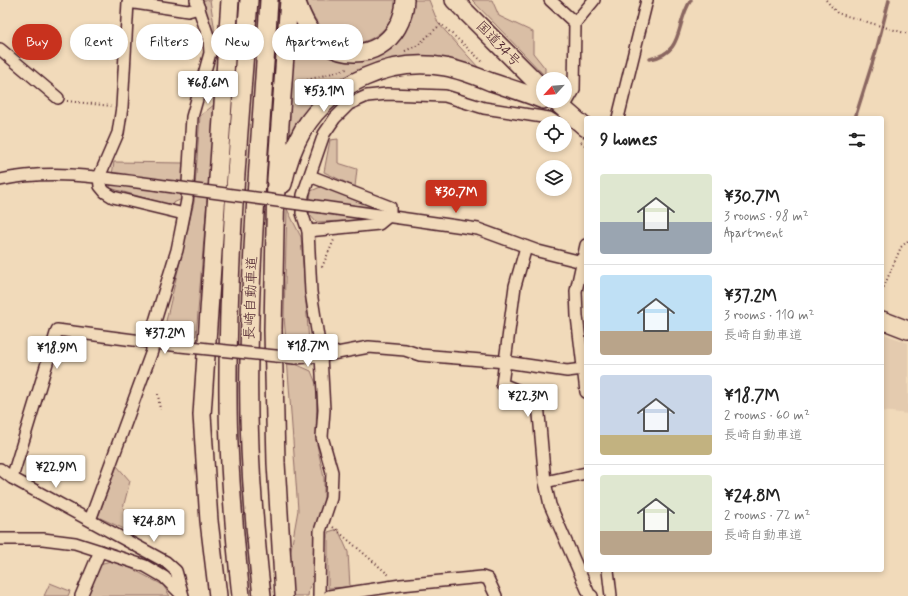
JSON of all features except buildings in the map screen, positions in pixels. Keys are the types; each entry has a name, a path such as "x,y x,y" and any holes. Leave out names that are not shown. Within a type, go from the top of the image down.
{"highway":[{"path":"220,0 224,24"},
{"path":"229,24 230,0"},
{"name":"長崎自動車道","path":"241,596 230,451 228,357 232,248 249,0"},
{"name":"長崎自動車道","path":"262,596 252,493 249,359 253,250 269,0"},
{"path":"284,596 276,471 274,379 275,238 276,179 289,0"},
{"path":"296,0 308,26 325,45 341,51 359,53 369,51 389,39 401,19 405,0"},
{"name":"国道34号","path":"454,0 536,82"},
{"name":"国道34号","path":"458,0 471,16"},
{"path":"218,596 209,521 202,415 226,60"},
{"path":"275,238 282,188 288,164 303,130 324,105 354,82 386,69 424,65 445,67 466,72 536,97"},
{"path":"561,111 584,127"},
{"path":"884,321 908,330"}],"street":[{"path":"550,0 575,23"},
{"path":"319,596 320,530 331,498 332,472 322,437 324,410 320,356 311,292 308,231 302,213 302,201 324,134 335,118 349,104 367,96 387,94 445,96 484,108 549,118 561,111 574,90 575,23 594,0"},
{"path":"618,116 647,0"},
{"path":"90,520 152,351 152,331 177,250 187,200 192,117 210,53 209,38 198,4 188,11 128,2 122,107 118,133 99,177 100,186 105,192 113,196 184,214"},
{"path":"0,49 58,98"},
{"path":"0,180 36,175 99,177 390,215 478,229 526,247 582,262"},
{"path":"310,176 390,207 390,215"},
{"path":"308,231 379,224 390,215"},
{"path":"526,247 515,286 502,384 529,395 538,403 545,482 550,505 589,594 592,596"},
{"path":"584,254 576,291 576,316 584,377"},
{"path":"12,478 57,330 180,346 295,358 320,356 369,347 404,350 420,355 506,362 566,371 583,369"},
{"path":"0,470 166,562 176,571 184,596"},
{"path":"545,482 584,473"},
{"path":"0,539 43,539 75,543 144,566 164,577 184,596"},
{"path":"82,596 100,551"},
{"path":"608,572 611,596"},
{"path":"329,596 482,577 488,579 496,596"}],"path":[{"path":"826,0 837,13 851,19 887,27 908,34"},
{"path":"58,98 67,101 122,107"},
{"path":"320,270 339,228"},
{"path":"884,286 901,247 908,240"},
{"path":"158,394 160,410"},
{"path":"326,515 333,527 401,586"}],"shaded area":[{"path":"202,0 210,0 214,24 211,24 211,28"},
{"path":"307,0 397,0 396,9 387,26 380,33 363,42 363,24 319,24"},
{"path":"412,0 429,0 438,23 479,68 421,58 379,63 291,141 286,142 291,60 342,60 347,62 363,60 363,58 379,55 403,36 413,13"},
{"path":"472,0 492,0 499,16 533,32 533,53 545,68 545,72 541,72"},
{"path":"215,104 196,336 163,334 194,202 200,116"},
{"path":"338,139 338,163 357,169 355,187 324,172 330,140"},
{"path":"114,162 183,163 182,199 169,205 110,188"},
{"path":"323,186 381,209 376,220 316,222 309,214 311,191"},
{"path":"287,209 301,237 309,342 294,350 293,363 311,371 317,386 316,440 324,478 324,500 316,527 313,581 309,588 308,596 293,596 290,555 298,510 284,316"},
{"path":"884,334 908,343 908,414 884,411"},
{"path":"117,466 130,481 123,508 137,522 133,533 98,517"},
{"path":"338,529 348,552 350,587 328,588 328,532"},
{"path":"115,560 163,585 170,596 86,596 99,564"},
{"path":"50,583 70,591 68,596 44,596"}],"waterway":[{"path":"650,59 661,56 674,44 686,9 691,0"},
{"path":"856,116 877,48 889,0"}]}
